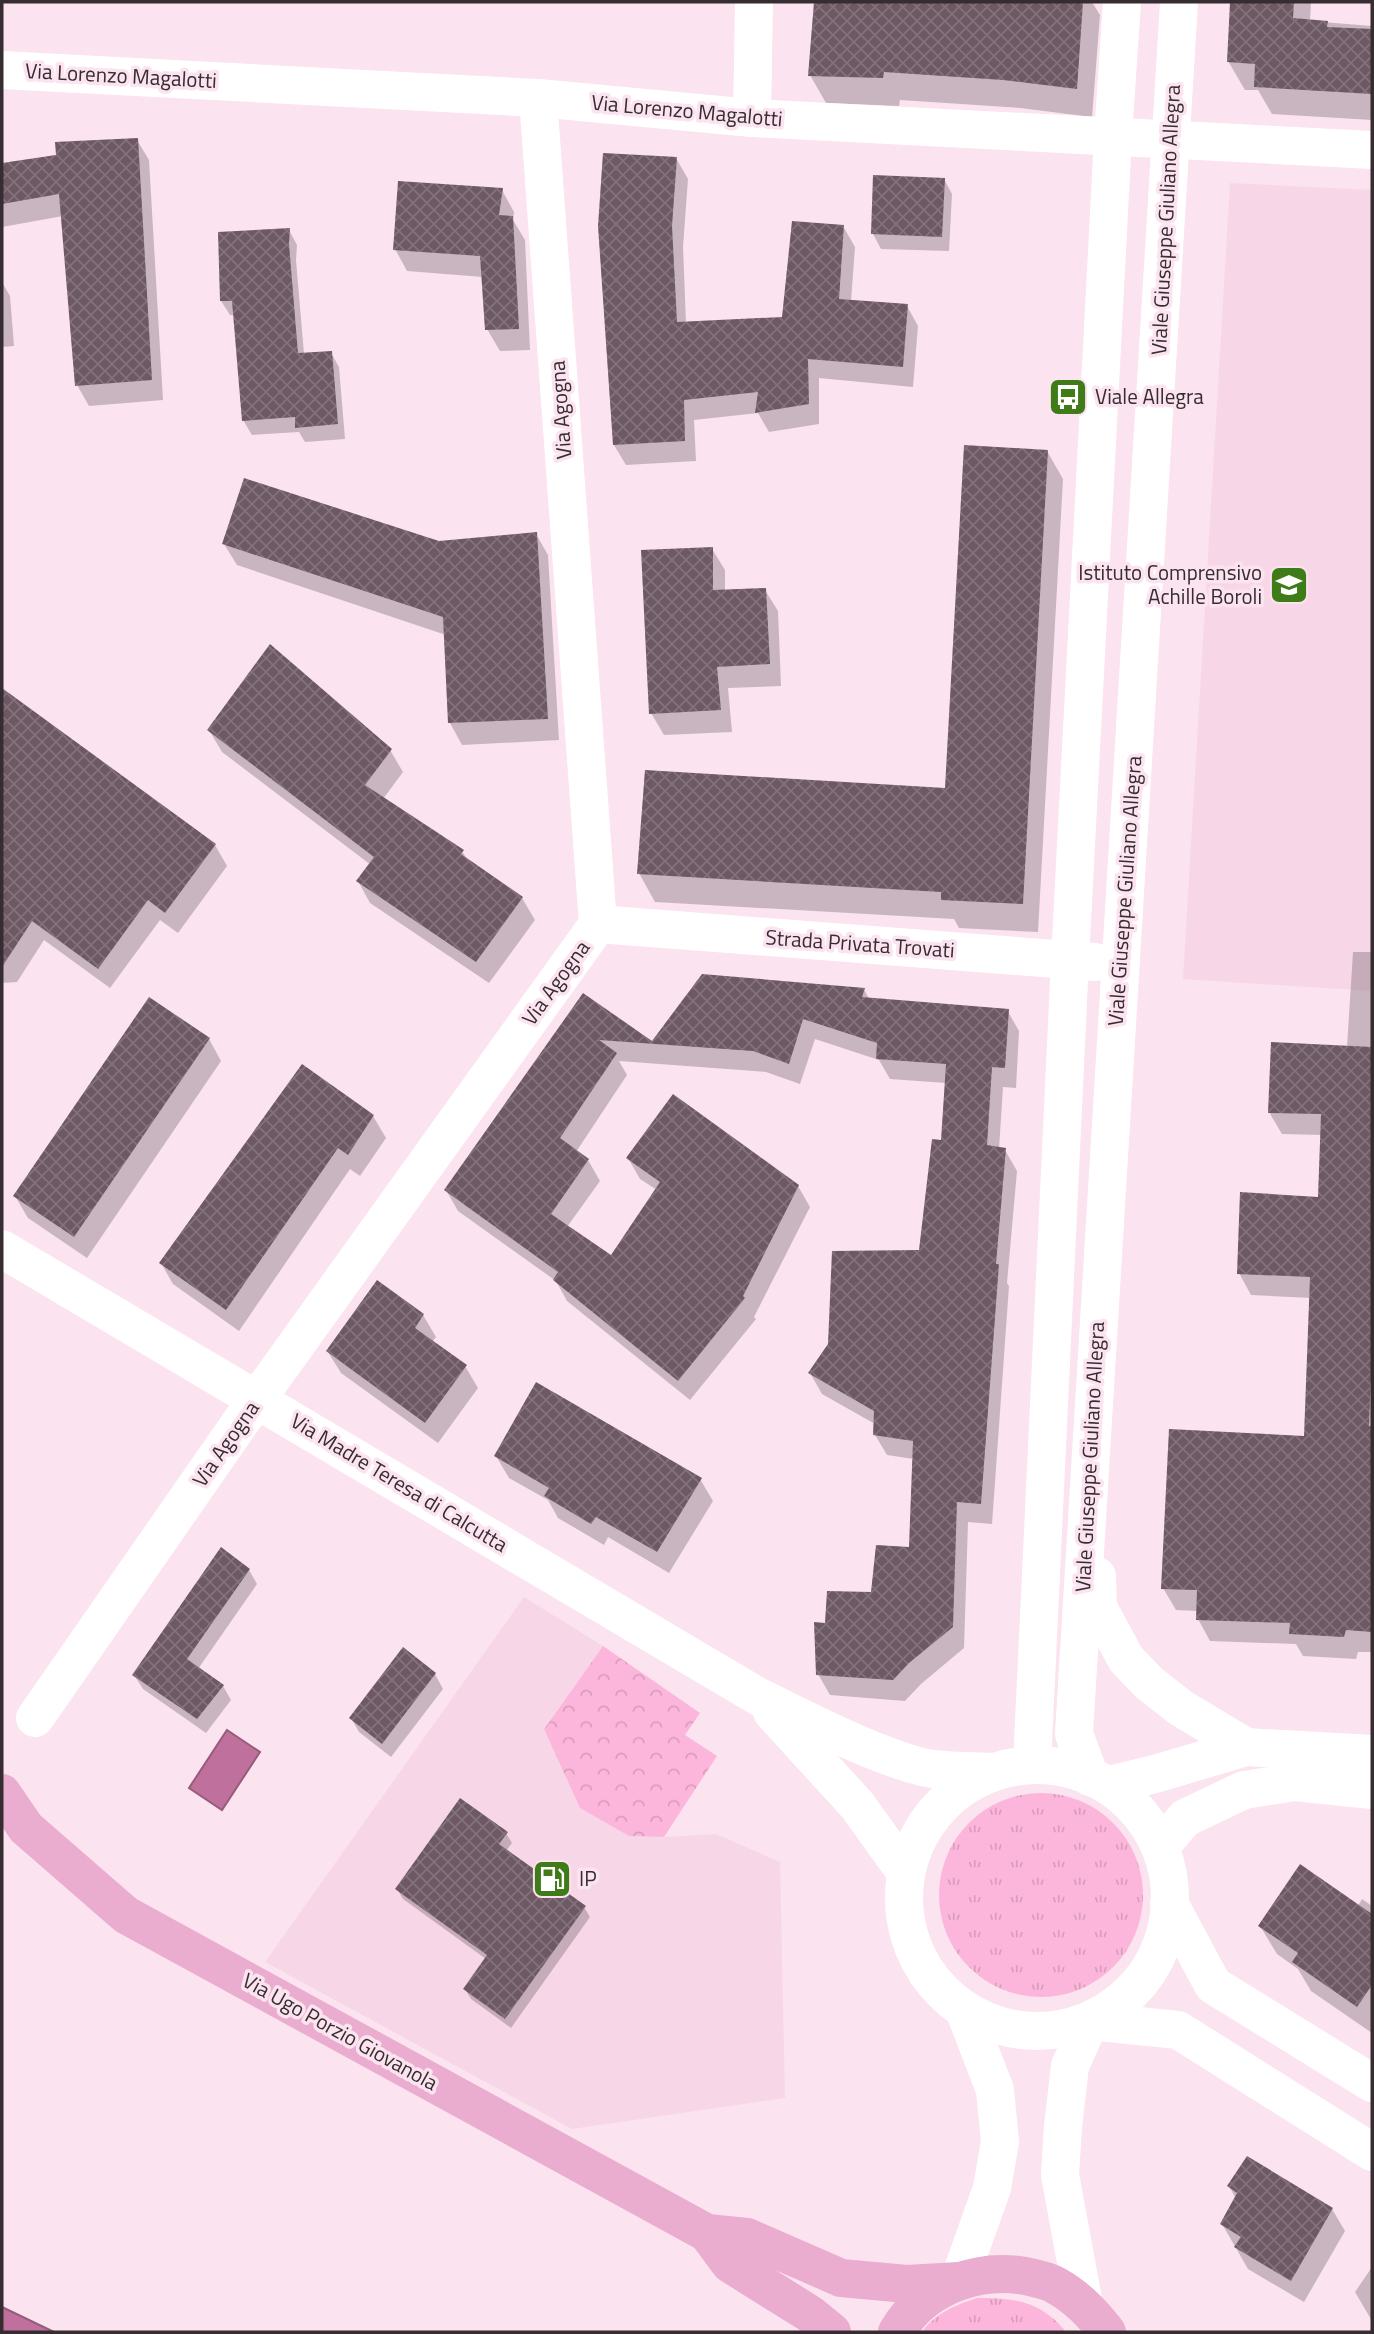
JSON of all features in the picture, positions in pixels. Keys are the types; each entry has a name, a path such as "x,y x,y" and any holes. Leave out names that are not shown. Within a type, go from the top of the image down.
{"main road":[{"name":"Via Ugo Porzio Giovanola","path":"2,1793 26,1828 126,1915 707,2233 747,2237 841,2278 907,2284 959,2281"},
{"name":"Via Ugo Porzio Giovanola","path":"707,2233 730,2264 810,2314 832,2332"},
{"path":"897,2332 925,2300 959,2281 979,2275 1016,2274 1053,2283 1096,2318"}],"street":[{"path":"752,118 754,2"},
{"name":"Viale Giuseppe Giuliano Allegra","path":"1032,1764 1070,960 1122,2"},
{"name":"Viale Giuseppe Giuliano Allegra","path":"1100,1781 1073,1734 1179,2"},
{"name":"Via Lorenzo Magalotti","path":"2,69 538,98 752,118 1372,150"},
{"name":"Via Agogna","path":"35,1718 257,1399 598,924 538,98"},
{"name":"Strada Privata Trovati","path":"598,924 1121,964"},
{"name":"Via Madre Teresa di Calcutta","path":"2,1249 759,1697 830,1731 903,1761 925,1768 992,1772"},
{"path":"1086,1522 1095,1552 1098,1607 1126,1659 1149,1683 1181,1708 1246,1747"},
{"name":"Via Madre Teresa di Calcutta","path":"759,1697 857,1805 906,1872"},
{"path":"1100,1781 1155,1774 1246,1747 1372,1754"},
{"path":"1032,1764 1072,1769 1100,1781 1139,1811 1161,1846 1171,1886 1168,1926 1153,1964 1126,1998 1090,2021 1048,2032 1005,2029 965,2012 932,1983 911,1945 902,1903 909,1860 928,1820 956,1791 992,1772 1032,1764"},
{"path":"1161,1846 1185,1818 1244,1790 1295,1782 1372,1790"},
{"path":"1169,1903 1213,1985 1372,2084"},
{"path":"959,2281 992,2188 1000,2142 995,2090 965,2012"},
{"path":"1090,2021 1178,2030 1372,2152"},
{"path":"1090,2021 1070,2066 1060,2175 1096,2318"}],"shaded area":[{"name":"Istituto Comprensivo Achille Boroli","path":"1230,183 1372,190 1372,991 1183,979"},
{"name":"IP","path":"524,1597 603,1646 544,1728 629,1836 716,1834 780,1862 785,2098 572,2129 265,1962"},
{"path":"227,1730 260,1752 222,1810 189,1788"},
{"path":"2,2307 54,2332 2,2332"}],"green space":[{"path":"603,1646 700,1713 685,1735 717,1756 664,1837 629,1836 580,1808 544,1729"},
{"path":"1041,1793 1080,1801 1098,1810 1113,1823 1126,1838 1135,1856 1143,1895 1135,1934 1126,1952 1113,1967 1098,1980 1080,1989 1041,1997 1002,1989 984,1980 969,1967 956,1952 947,1934 939,1895 947,1856 956,1838 969,1823 984,1810 1002,1801"},
{"path":"977,2298 1026,2303 1047,2314 1066,2332 922,2332 940,2315"}],"building":[{"path":"814,2 1083,2 1077,89 1003,80 884,72 883,78 808,76"},
{"path":"1230,2 1294,2 1293,18 1328,21 1327,27 1372,29 1372,94 1254,87 1255,64 1227,62"},
{"path":"138,138 152,380 75,386 59,194 2,204 2,163 56,155 55,142"},
{"path":"603,153 677,157 672,226 677,322 782,317 792,221 844,225 839,299 908,304 903,367 808,359 809,404 755,413 758,392 684,400 685,441 613,445 598,226"},
{"path":"873,175 945,178 942,237 871,234"},
{"path":"398,181 503,188 499,215 513,216 519,329 485,330 480,256 393,250"},
{"path":"290,228 298,353 332,351 338,424 295,428 295,417 242,421 232,301 220,301 218,232"},
{"path":"964,445 1048,450 1023,904 941,900 941,892 637,874 645,770 945,788"},
{"path":"244,478 439,541 537,532 548,719 448,723 443,617 222,544"},
{"path":"713,547 713,590 766,588 770,664 717,667 721,710 649,714 641,550"},
{"path":"270,644 392,749 365,785 464,850 461,854 523,897 476,962 356,881 374,857 207,730"},
{"path":"2,688 216,844 165,913 148,900 98,969 32,921 2,967"},
{"path":"702,974 865,988 862,997 1009,1009 1005,1068 992,1067 987,1145 1006,1148 981,1504 957,1502 953,1627 909,1663 893,1680 816,1675 814,1622 825,1623 827,1591 871,1592 876,1545 909,1547 913,1441 873,1435 874,1411 808,1373 828,1344 832,1251 919,1250 932,1139 941,1140 946,1064 876,1059 877,1043 803,1019 789,1064 753,1051 599,1040 617,1053 560,1138 589,1159 551,1214 611,1255 660,1182 626,1158 673,1094 799,1185 743,1296 745,1298 678,1381 553,1280 558,1272 444,1190 583,993 652,1041"},
{"path":"149,997 210,1038 74,1237 13,1196"},
{"path":"1271,1042 1372,1047 1372,1348 1369,1426 1372,1426 1372,1632 1346,1630 1344,1637 1289,1634 1290,1623 1196,1620 1197,1590 1161,1589 1169,1429 1304,1436 1310,1277 1237,1274 1240,1192 1318,1197 1321,1114 1268,1113"},
{"path":"302,1064 374,1115 348,1155 338,1148 226,1310 159,1263"},
{"path":"377,1280 424,1314 415,1328 467,1365 425,1423 326,1351"},
{"path":"536,1382 702,1478 657,1552 596,1517 591,1524 544,1496 549,1488 494,1456"},
{"path":"221,1547 250,1569 187,1659 224,1685 197,1719 132,1675"},
{"path":"403,1647 436,1673 382,1744 349,1718"},
{"path":"460,1798 508,1832 499,1844 586,1906 505,2019 463,1989 487,1955 395,1889"},
{"path":"1300,1864 1372,1914 1372,1985 1357,2007 1292,1962 1298,1953 1258,1926"},
{"path":"1247,2156 1333,2208 1291,2281 1234,2247 1241,2237 1220,2224 1237,2193 1227,2186"}],"place":[{"name":"Viale Allegra","path":"1068,397"},
{"name":"Istituto Comprensivo Achille Boroli","path":"1289,585"},
{"name":"IP","path":"552,1879"}]}
